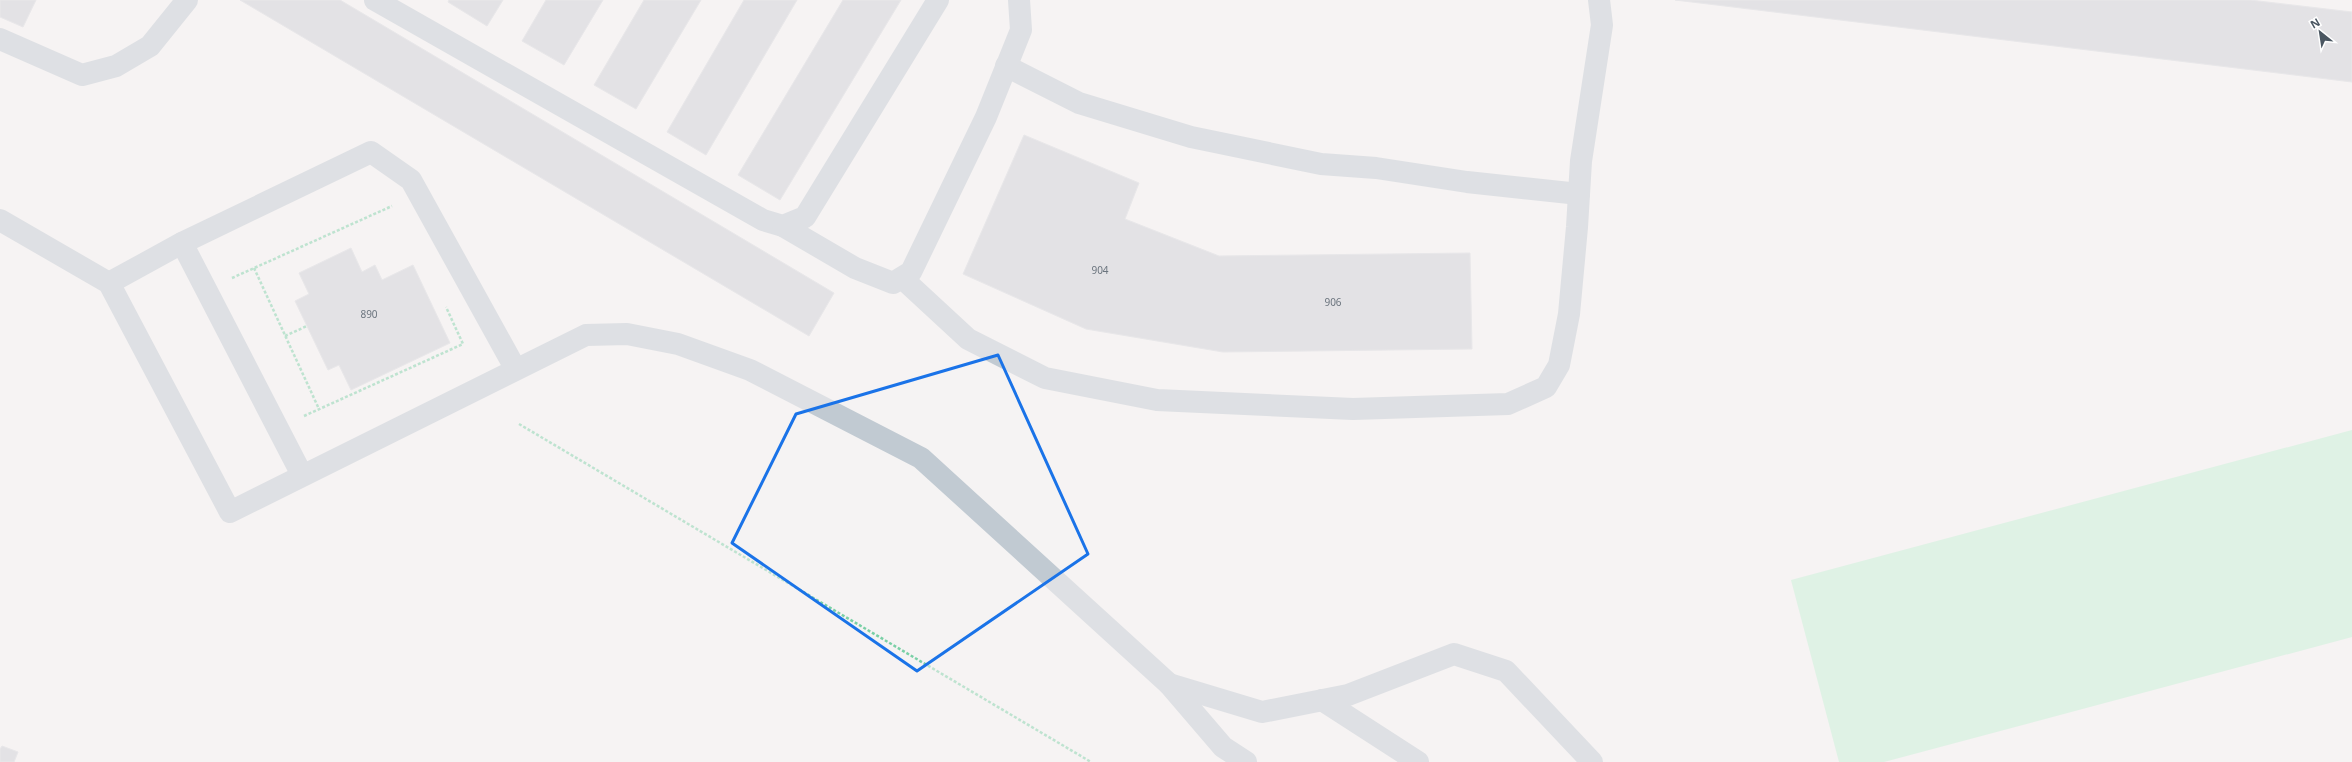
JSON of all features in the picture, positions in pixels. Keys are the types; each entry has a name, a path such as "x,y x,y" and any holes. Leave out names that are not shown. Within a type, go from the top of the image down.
{"lane":[{"path":"0,39 82,75 116,66 150,46 187,0"},
{"path":"376,0 763,220 784,226 855,268 893,283 912,272 986,117 1021,30 1019,0"},
{"path":"784,226 804,217 938,0"},
{"path":"902,278 968,339 1045,378 1157,400 1353,409 1508,404 1546,387 1559,365 1569,314 1581,161 1602,25 1599,0"},
{"path":"1006,66 1079,103 1191,137 1321,164 1376,168 1467,182 1579,194"},
{"path":"109,283 182,243 372,152 411,180 515,368"},
{"path":"0,220 109,283 230,512 515,368 586,335 627,334 678,344 750,370 921,458 1169,684 1223,747 1246,762"},
{"path":"182,243 302,475"},
{"path":"1169,684 1262,712 1348,695 1454,654 1506,671 1592,762"},
{"path":"1322,700 1418,762"}],"path":[{"path":"233,277 398,203"},
{"path":"254,268 319,409"},
{"path":"302,417 462,344 443,301"},
{"path":"285,336 307,326"},
{"path":"519,424 1091,762"}],"highlighted area":[{"path":"998,355 1088,554 917,671 732,543 796,414"}],"green space":[{"path":"2352,430 2352,637 1884,762 1839,762 1791,580"}],"building":[{"path":"0,0 36,0 23,27 0,17"},
{"path":"240,0 340,0 834,293 809,336"},
{"path":"449,0 503,0 487,26 448,2"},
{"path":"546,0 603,0 564,65 522,41"},
{"path":"644,0 701,0 636,109 594,85"},
{"path":"744,0 797,0 706,155 667,132"},
{"path":"843,0 901,0 780,200 738,175"},
{"path":"1675,0 2250,0 2352,12 2352,82"},
{"path":"1024,135 1139,183 1125,219 1219,256 1470,253 1472,349 1223,352 1086,329 963,274"},
{"path":"351,248 362,272 375,265 382,280 413,265 450,343 351,390 339,365 328,370 295,301 309,294 299,273"},
{"path":"2,746 18,752 14,762 0,762 0,749"}]}
